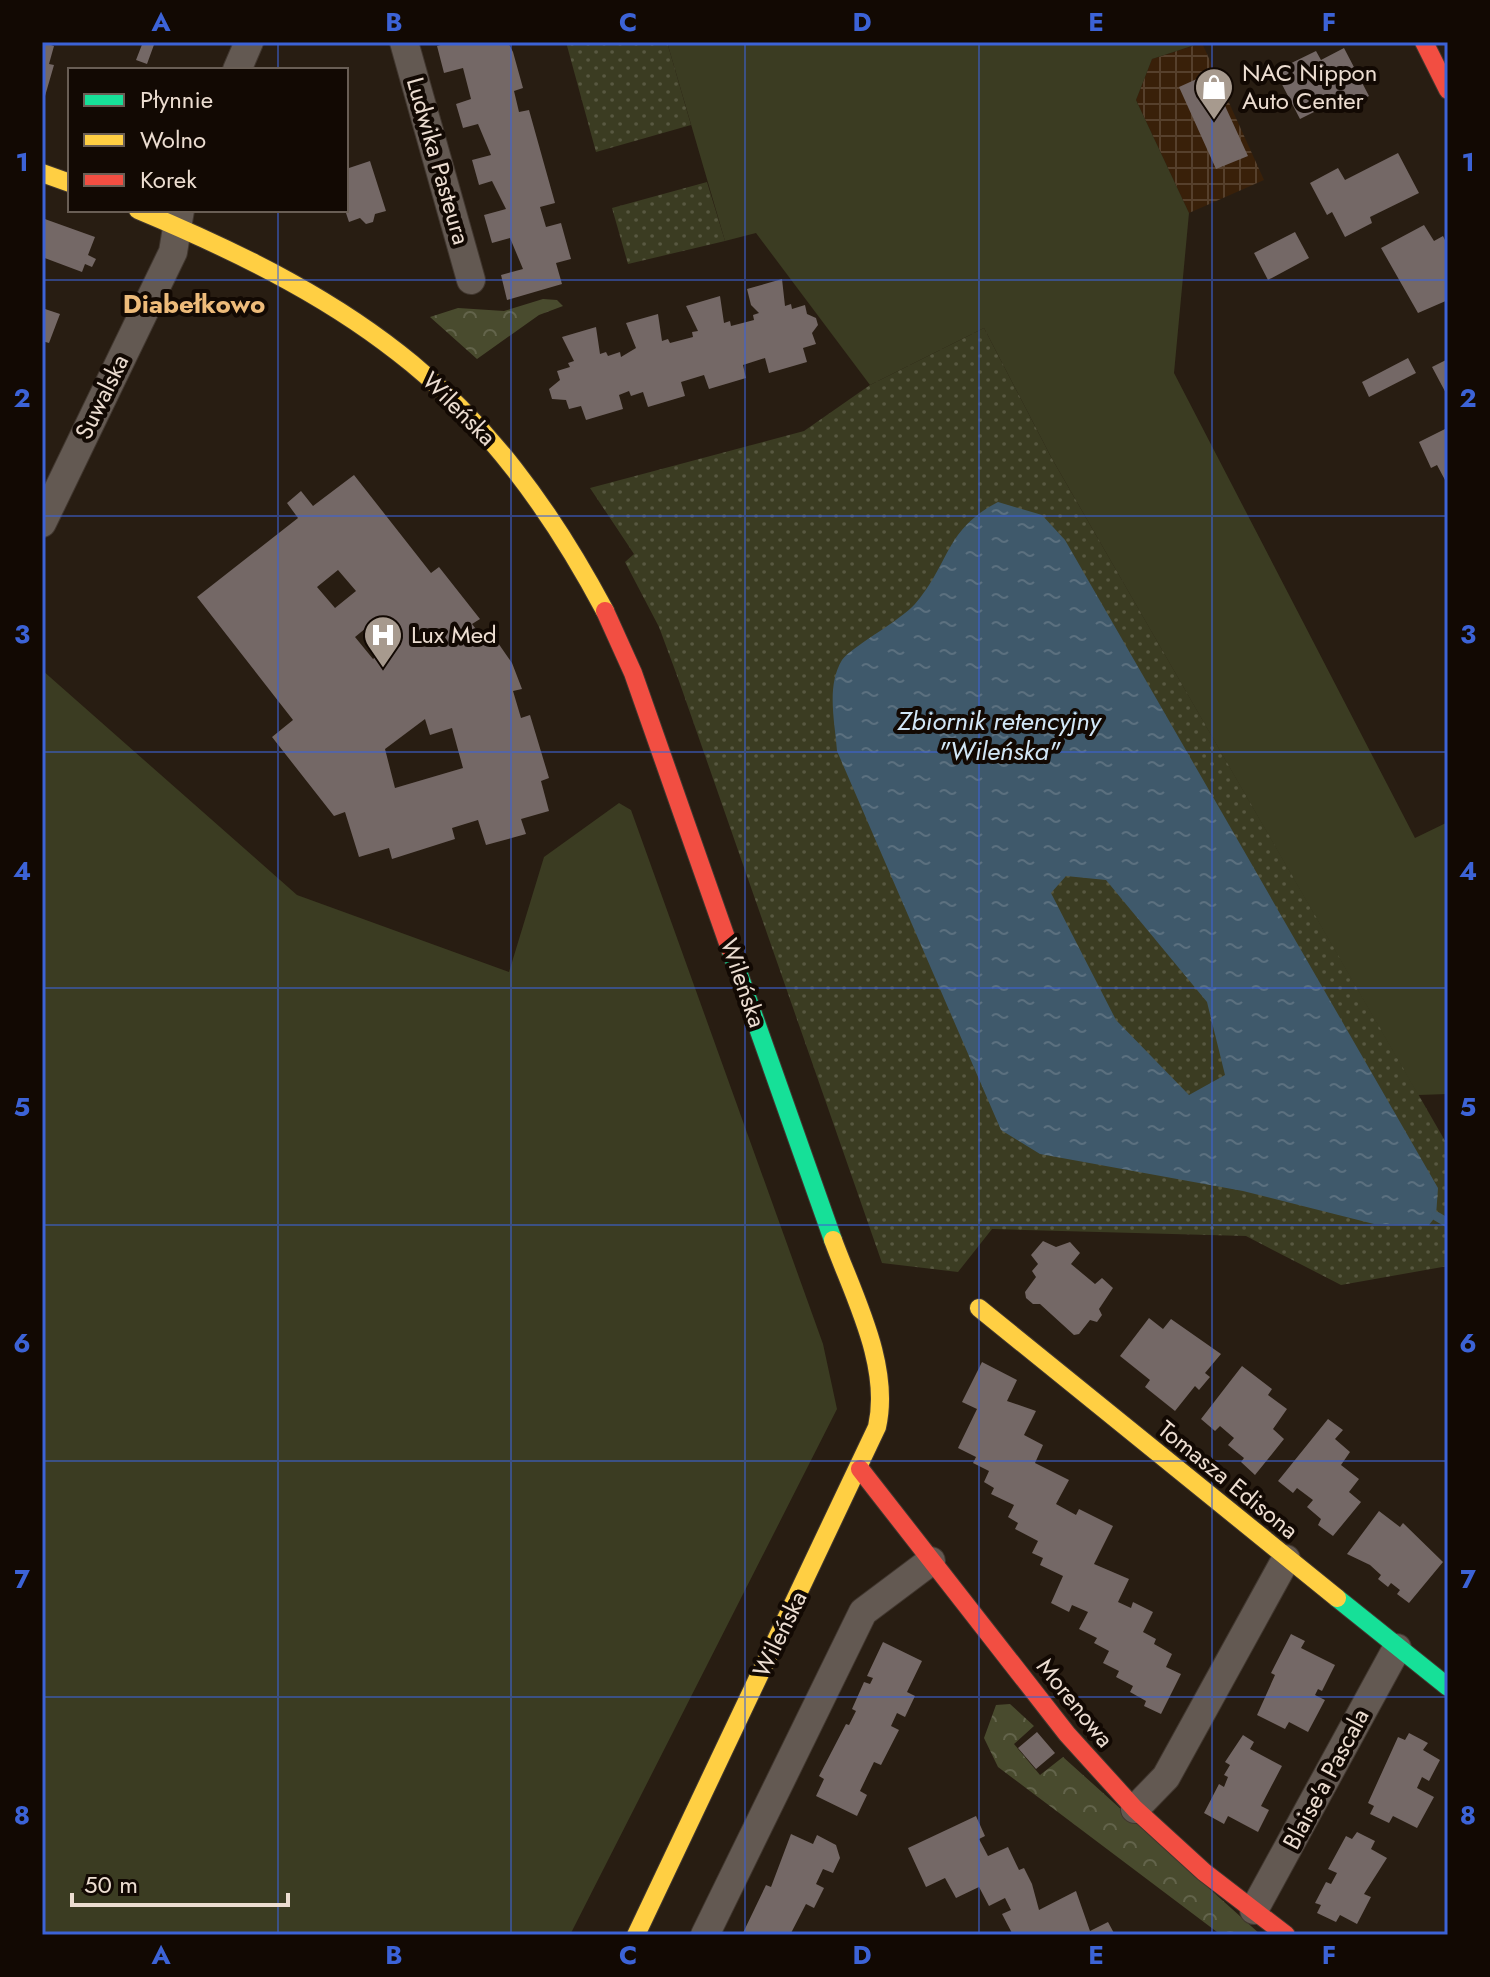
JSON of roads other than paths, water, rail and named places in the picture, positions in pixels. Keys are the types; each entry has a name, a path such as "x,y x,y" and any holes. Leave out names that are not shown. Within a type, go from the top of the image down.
{"street":[{"path":"238,68 249,42"},
{"name":"Ludwika Pasteura","path":"404,42 471,280"},
{"path":"1424,42 1448,90"},
{"path":"42,173 68,182"},
{"name":"Wileńska","path":"148,212 179,218 332,303 395,348 454,398 518,471 576,556 633,673 875,1358 881,1409 860,1469 636,1935"},
{"name":"Suwalska","path":"42,523 173,252 179,218"},
{"name":"Tomasza Edisona","path":"979,1308 1448,1687"},
{"name":"Morenowa","path":"860,1469 1067,1734 1135,1809 1204,1872 1286,1935"},
{"path":"1135,1809 1166,1777 1286,1559"},
{"path":"705,1935 863,1612 931,1561"},
{"name":"Blaise'a Pascala","path":"1254,1910 1397,1648"}],"water":[{"name":"Zbiornik retencyjny \"Wileńska\"","path":"998,502 1042,515 1065,540 1438,1188 1436,1216 1429,1225 1374,1224 1243,1191 1040,1154 1001,1130 837,751 833,705 834,681 842,660 915,604 957,536","holes":["1066,876 1106,880 1207,1002 1225,1075 1189,1095 1116,1020 1051,893"]}],"waterway":[{"path":"1436,1216 1448,1223"}],"place":[{"name":"NAC Nippon Auto Center","path":"1214,121"},
{"name":"Lux Med","path":"383,669"}],"district":[{"name":"Diabełkowo","path":"194,304"}]}
